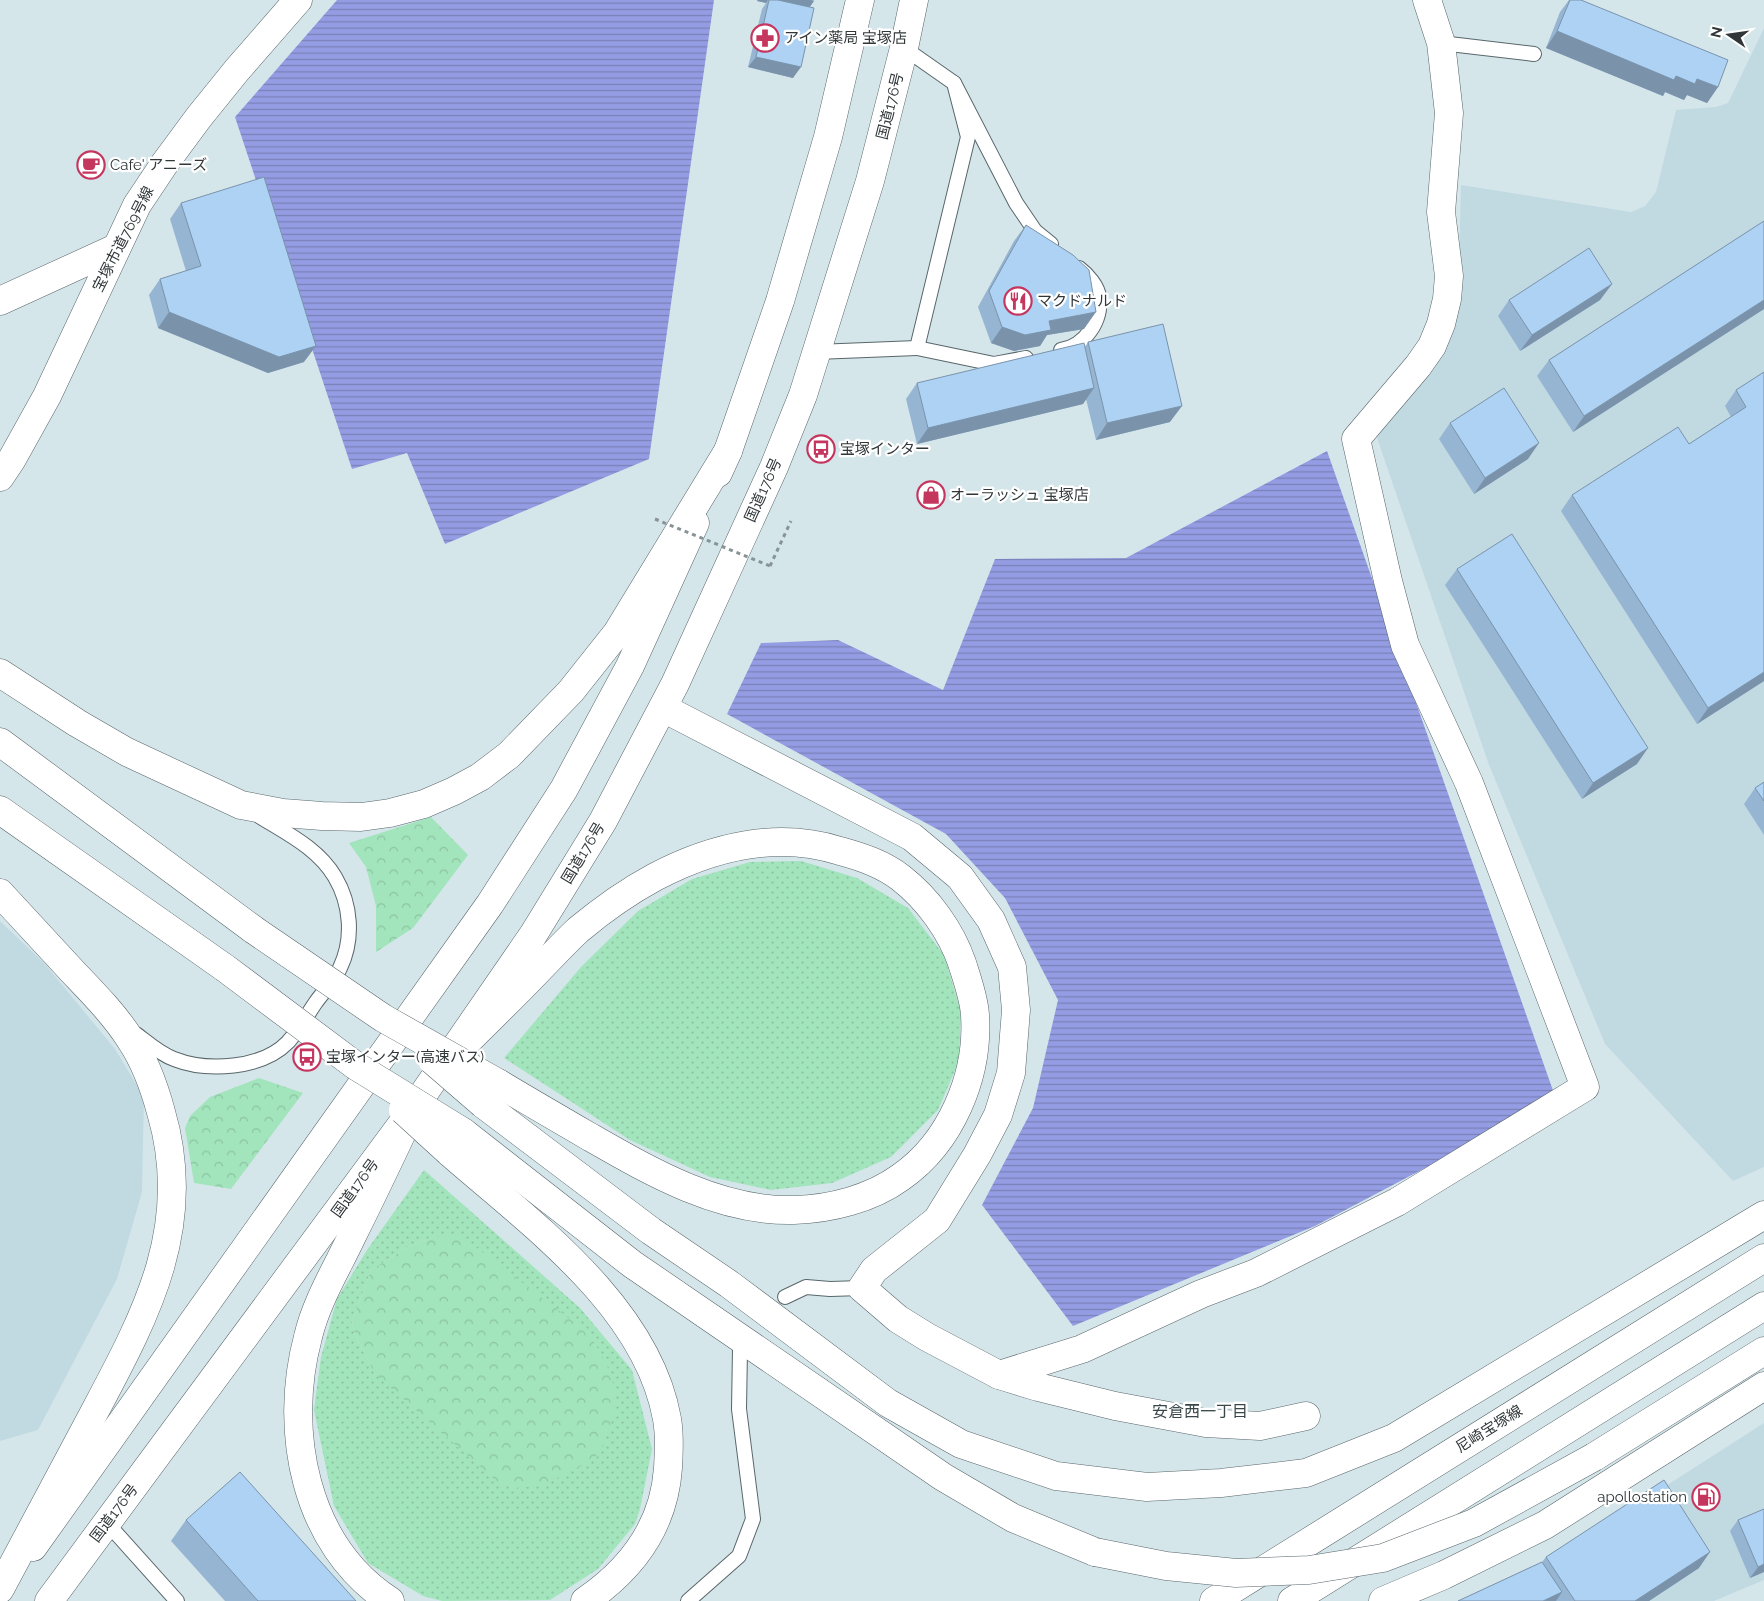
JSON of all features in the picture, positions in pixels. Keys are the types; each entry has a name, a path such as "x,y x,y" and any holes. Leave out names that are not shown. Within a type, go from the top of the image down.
{"main road":[{"name":"宝塚市道769号線","path":"0,476 12,459 47,396 137,205 165,163 237,70 298,0"},
{"path":"0,1591 490,904 564,789 630,666 728,451 780,301 826,146 860,0"},
{"name":"国道176号","path":"49,1601 413,1109 533,935 603,821 663,708 774,467 803,395 870,181 904,48 914,0"},
{"path":"999,1375 1082,1349 1202,1294 1256,1273 1397,1202 1585,1087 1469,783 1405,645 1388,581 1356,439 1418,366 1432,346 1441,324 1447,299 1449,276 1441,212 1449,113 1441,43 1427,0"},
{"path":"0,301 116,248"},
{"path":"0,673 77,723 127,752 241,805 283,813 361,817 390,813 424,804 454,792 480,777 509,756 571,691 616,633 728,451"},
{"path":"663,708 912,837 960,877 991,920 1012,967 1016,1010 1011,1073 998,1115 977,1155 937,1220 874,1270 862,1288 898,1319 927,1337 999,1375 1038,1388 1115,1406 1206,1423 1260,1426 1306,1416"},
{"path":"0,742 254,930 490,1093 651,1231 729,1284 888,1404 961,1444 1056,1476 1147,1486 1221,1483 1306,1473 1394,1438 1764,1215"},
{"path":"0,810 225,968 456,1142 943,1477 1013,1518 1095,1552 1166,1566 1236,1573 1310,1570 1383,1558 1474,1523 1594,1457 1764,1351"},
{"path":"446,1062 578,931 615,901 654,877 693,859 737,846 786,841 827,846 867,859 899,876 922,897 941,922 957,950 967,978 975,1011 975,1044 969,1076 958,1108 942,1136 922,1159 900,1178 873,1193 822,1207 793,1210 761,1208 729,1201 695,1190 659,1175 490,1093"},
{"path":"0,893 111,1012 131,1040 147,1070 167,1132 172,1164 172,1198 169,1231 161,1266 152,1295 131,1344 0,1591"},
{"path":"390,1601 372,1589 348,1565 330,1539 316,1509 306,1476 297,1404 300,1370 308,1335 325,1291 413,1109"},
{"path":"456,1142 592,1281 614,1307 633,1336 661,1394 667,1420 669,1451 667,1483 660,1512 647,1538 629,1564 606,1587 585,1601"},
{"name":"尼崎宝塚線","path":"1214,1601 1764,1258"},
{"path":"1292,1601 1764,1306"},
{"path":"1383,1601 1444,1575 1545,1525 1764,1386"}],"lane":[{"path":"1441,43 1534,54"},
{"path":"816,352 916,348 994,364 1067,349 1079,344 1091,330 1099,313 1099,295 1087,274 1035,231 1016,203 954,83 904,48"},
{"path":"916,348 968,137 954,83"},
{"path":"111,1012 151,1046 173,1059 198,1066 223,1067 246,1063 270,1056 288,1042 340,969 348,949 349,922 345,896 335,876 321,857 300,841 241,805"},
{"path":"785,1297 806,1287 862,1288"},
{"path":"688,1601 739,1556 753,1519 739,1409 740,1349"},
{"path":"107,1524 177,1601"}],"path":[{"path":"655,519 770,566 791,521"}],"shaded area":[{"path":"1764,28 1764,1167 1733,1181 1605,1044 1489,765 1375,432 1458,298 1461,185 1631,212 1645,206 1656,192 1676,110 1716,107 1728,103"},
{"path":"0,921 44,963 115,1049 144,1097 142,1192 117,1279 38,1430 0,1441"},
{"name":"apollostation","path":"1764,1423 1764,1580 1714,1601 1465,1601 1533,1571"}],"green space":[{"path":"431,817 468,855 413,928 376,952 376,906 366,867 349,843"},
{"path":"801,861 857,878 908,908 944,955 961,1012 959,1061 938,1110 891,1157 832,1183 771,1190 710,1177 630,1140 504,1058 581,967 638,911 692,879 750,862"},
{"path":"259,1078 303,1093 231,1189 194,1183 185,1128 190,1116 210,1097"},
{"path":"424,1170 580,1308 632,1370 652,1449 640,1509 635,1524 598,1569 550,1600 442,1601 423,1596 368,1563 334,1506 314,1410 321,1357 337,1299 367,1250","holes":["434,1237 375,1374 355,1335 352,1322 371,1270 409,1246"]},
{"path":"460,1235 583,1329 599,1350 611,1374 617,1404 602,1448 593,1460 541,1486 514,1488 500,1484 375,1374 355,1335 352,1322 371,1270 409,1246 434,1237"}],"water":[{"path":"337,0 714,0 649,459 445,544 407,453 352,469 235,117"},
{"path":"1327,451 1556,1099 1315,1226 1073,1326 982,1205 1033,1108 1058,1000 1005,898 946,834 727,714 761,643 838,640 943,690 995,559 1126,558"}],"building":[{"path":"769,0 778,0 814,8 801,67 756,57"},
{"path":"1570,0 1581,0 1728,60 1718,87 1697,79 1695,84 1676,76 1674,80 1557,31"},
{"path":"264,177 316,346 279,357 169,312 160,279 201,266 181,203"},
{"path":"1764,221 1764,300 1584,416 1549,360"},
{"path":"1026,225 1073,255 1089,270 1096,312 1049,321 1051,330 1025,335 1002,327 989,291"},
{"path":"1589,248 1612,284 1532,335 1509,300"},
{"path":"1163,324 1182,406 1107,423 1088,342"},
{"path":"1084,343 1094,388 928,428 917,383"},
{"path":"1764,372 1764,672 1708,708 1572,495 1678,427 1689,444 1746,407 1736,390"},
{"path":"1504,388 1539,443 1485,478 1450,423"},
{"path":"1512,534 1648,748 1593,783 1457,569"},
{"path":"1764,782 1764,801 1755,788"},
{"path":"240,1472 356,1601 258,1601 186,1520"},
{"path":"1664,1480 1710,1552 1635,1601 1575,1601 1546,1557"},
{"path":"1764,1509 1764,1564 1758,1567 1738,1520"},
{"path":"1542,1562 1562,1592 1543,1601 1458,1601"}],"place":[{"name":"アイン薬局 宝塚店","path":"765,38"},
{"name":"Cafe' アニーズ","path":"91,165"},
{"name":"マクドナルド","path":"1018,301"},
{"name":"宝塚インター","path":"821,449"},
{"name":"オーラッシュ 宝塚店","path":"931,495"},
{"name":"宝塚インター(高速バス)","path":"307,1057"},
{"name":"apollostation","path":"1706,1497"}],"district":[{"name":"安倉西一丁目","path":"1200,1411"}]}
